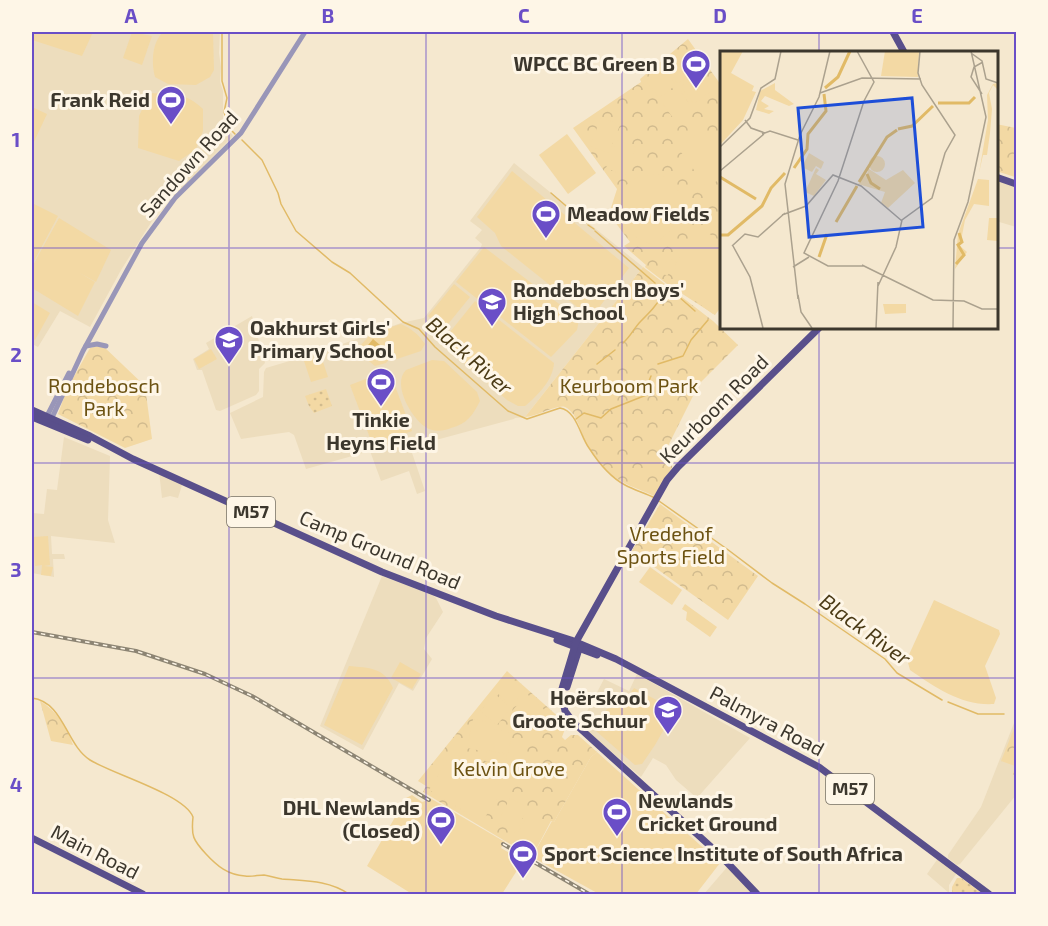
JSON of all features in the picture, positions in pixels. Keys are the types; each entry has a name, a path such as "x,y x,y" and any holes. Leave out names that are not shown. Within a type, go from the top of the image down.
{"main road":[{"path":"892,32 903,51"},
{"path":"997,177 1017,184"},
{"name":"Keurboom Road","path":"756,894 719,854 574,723 565,711 563,697 578,645 591,617 667,480 819,328"},
{"name":"Camp Ground Road","path":"32,410 48,420 382,572 578,645"},
{"name":"Camp Ground Road","path":"32,417 48,420"},
{"name":"Palmyra Road","path":"578,645 638,672 819,767 989,894"},
{"name":"Main Road","path":"32,838 143,894"}],"street":[{"name":"Sandown Road","path":"48,420 68,376 156,221 175,198 241,133 305,32"},
{"path":"85,349 97,344 106,346"}],"shaded area":[{"path":"32,32 220,32 223,123 233,136 157,213 121,270 90,327 60,311 38,347 32,344"},
{"name":"Rondebosch Boys' High School","path":"514,163 643,267 525,417 410,447 425,491 417,494 409,471 381,481 370,451 306,469 294,435 289,432 241,439 230,413 263,397 266,368 320,352 401,323 424,318 481,247 482,244 475,238 482,230 470,221"},
{"path":"997,177 1016,184 1016,227 997,221"},
{"name":"Oakhurst Girls' Primary School","path":"252,316 265,363 259,369 259,391 256,395 220,411 216,410 202,370 197,370 193,359 209,349 206,343"},
{"path":"64,437 110,456 108,520 115,543 51,536 52,554 64,554 65,559 53,559 54,577 32,573 32,513 44,514 47,489 57,490"},
{"path":"159,471 183,482 178,498 170,496 162,498"},
{"path":"382,576 432,595 443,612 426,638 424,649 432,659 413,691 399,683 363,750 320,726"},
{"name":"Hoërskool Groote Schuur","path":"637,674 750,738 697,798 676,780 666,765 653,758 641,777 580,725 604,679 629,691"},
{"path":"1014,723 1016,723 1016,795 957,865 948,858 948,855 981,807"},
{"path":"939,857 958,871 949,885 949,893 927,874"},
{"path":"729,865 757,894 704,894"}],"green space":[{"path":"32,32 93,32 82,56 32,40"},
{"path":"132,32 152,36 142,65 123,58"},
{"path":"163,32 213,32 214,70 210,77 196,85 168,84 155,77 153,53 159,36"},
{"path":"688,39 720,84 720,308 715,315 667,284 645,267 646,265 624,246 630,242 609,214 617,189 573,128 641,82 640,79"},
{"path":"682,53 695,71 678,84 665,66"},
{"path":"663,68 676,85 659,98 646,81"},
{"name":"WPCC BC Green B","path":"698,74 711,91 694,104 681,87"},
{"path":"679,89 691,106 673,118 661,101"},
{"name":"Frank Reid","path":"150,93 184,97 203,109 203,131 196,149 179,161 138,148 139,116"},
{"path":"32,107 47,114 32,146"},
{"path":"601,117 620,125 609,153 590,146"},
{"path":"997,124 1016,128 1015,177 997,171"},
{"path":"703,130 720,154 720,179 707,188 678,148"},
{"path":"567,134 596,173 568,194 539,155"},
{"path":"617,140 636,147 625,176 606,168"},
{"name":"Meadow Fields","path":"512,171 629,268 591,318 501,246 495,233 477,217"},
{"path":"658,174 667,178 675,187 683,198 685,206 684,214 676,227 651,244 636,236 623,225 618,204 623,190 632,180 641,176"},
{"path":"32,203 58,216 32,265"},
{"path":"59,218 111,250 96,282 78,272 95,282 78,316 32,288 32,267"},
{"path":"704,230 720,241 720,304 713,314 672,284 676,264 667,276 660,271 669,258 677,263 684,248"},
{"path":"484,247 579,319 577,330 551,357 456,282"},
{"name":"Keurboom Park","path":"643,267 713,321 738,345 699,384 667,448 667,457 664,459 669,466 672,465 672,468 654,496 625,483 609,472 588,447 576,419 565,407 557,407 525,417"},
{"path":"454,284 470,297 444,329 447,332 441,339 426,326 431,319 428,316"},
{"path":"475,301 554,363 548,381 525,406 518,406 507,400 441,343"},
{"path":"32,302 50,313 35,340 32,338"},
{"path":"401,324 414,332 425,344 421,351 397,359 393,355 386,363 375,366 359,353 361,350 358,348 371,334 379,335 382,330 384,332 388,328"},
{"name":"Rondebosch Park","path":"102,345 145,386 152,439 125,448 58,414 67,389 90,348"},
{"path":"211,349 217,359 199,369 194,359"},
{"path":"321,356 328,377 311,382 304,361"},
{"path":"432,360 444,361 477,392 480,401 472,415 465,421 457,426 434,431 423,425 411,411 402,393 401,384 406,370"},
{"name":"Tinkie Heyns Field","path":"389,370 412,431 373,446 350,385"},
{"path":"326,389 332,406 314,413 305,396"},
{"name":"Vredehof Sports Field","path":"660,504 758,576 728,620 632,551"},
{"path":"48,536 50,565 44,566 53,567 51,576 41,575 42,565 35,566 33,537"},
{"path":"650,567 682,590 672,605 639,582"},
{"path":"934,600 999,630 1000,634 985,666 996,698 994,704 960,699 910,670 907,659"},
{"path":"685,604 717,627 710,637 686,620 687,612 682,609"},
{"path":"400,662 421,674 412,689 391,678"},
{"path":"349,666 369,668 380,672 393,688 362,745 324,725"},
{"name":"Kelvin Grove","path":"507,671 562,720 565,729 562,737 565,740 571,735 578,735 597,752 591,757 554,822 551,821 532,857 423,792 426,786 418,781"},
{"path":"510,676 525,690 511,706 495,691"},
{"path":"634,688 675,710 642,764 635,765 596,731 607,709 622,705"},
{"path":"495,694 511,708 497,725 480,711"},
{"path":"527,694 550,715 535,731 512,711"},
{"path":"40,701 60,720 73,745 51,741"},
{"path":"473,719 492,723 492,729 512,733 508,754 487,750 507,755 505,765 485,761 487,752 467,748"},
{"path":"1015,726 1016,777 1013,774 1015,766 1001,761"},
{"name":"Newlands Cricket Ground","path":"597,752 720,863 696,894 599,894 532,857 591,757"},
{"path":"450,755 504,788 482,822 429,790"},
{"name":"DHL Newlands (Closed)","path":"412,795 422,802 430,798 505,842 501,848 523,861 502,894 412,894 367,866 406,798"},
{"path":"510,798 528,808 515,833 497,823"},
{"path":"526,818 544,827 535,844 517,835"},
{"path":"957,878 961,878 983,894 952,894 952,887"}],"water":[{"path":"373,339 387,351 378,361 364,350"}],"waterway":[{"name":"Black River","path":"222,32 222,81 227,98 224,112 229,128 235,134"},
{"name":"Black River","path":"242,140 262,160 281,204 296,231 332,262 350,273 403,322 419,329 435,347 508,411 527,419 560,408 566,410 574,419 600,464 609,473 625,485 655,498"},
{"path":"551,193 586,223"},
{"path":"588,225 594,229"},
{"path":"595,231 655,283"},
{"path":"623,343 663,294"},
{"path":"667,294 678,296 695,311"},
{"path":"658,364 683,356 691,340 708,320"},
{"path":"597,364 615,350"},
{"path":"576,419 584,413 601,418 611,409 654,392 654,387 649,381 651,376"},
{"name":"Black River","path":"659,501 772,583 885,659 897,673 942,700"},
{"path":"32,698 43,701 51,707 75,745 90,760 176,800 187,809 193,817 192,829 196,841 223,869 239,875 264,875 325,884 349,894"},
{"name":"Black River","path":"948,702 978,714 1004,714"}],"railway":[{"path":"32,632 136,651 205,674 252,696 429,800"},
{"path":"503,844 589,894"}],"place":[{"name":"WPCC BC Green B","path":"696,90"},
{"name":"Frank Reid","path":"171,126"},
{"name":"Meadow Fields","path":"546,240"},
{"name":"Rondebosch Boys' High School","path":"492,328"},
{"name":"Oakhurst Girls' Primary School","path":"229,366"},
{"name":"Tinkie Heyns Field","path":"381,408"},
{"name":"Hoërskool Groote Schuur","path":"668,736"},
{"name":"Newlands Cricket Ground","path":"617,838"},
{"name":"DHL Newlands (Closed)","path":"441,846"},
{"name":"Sport Science Institute of South Africa","path":"523,880"}]}
